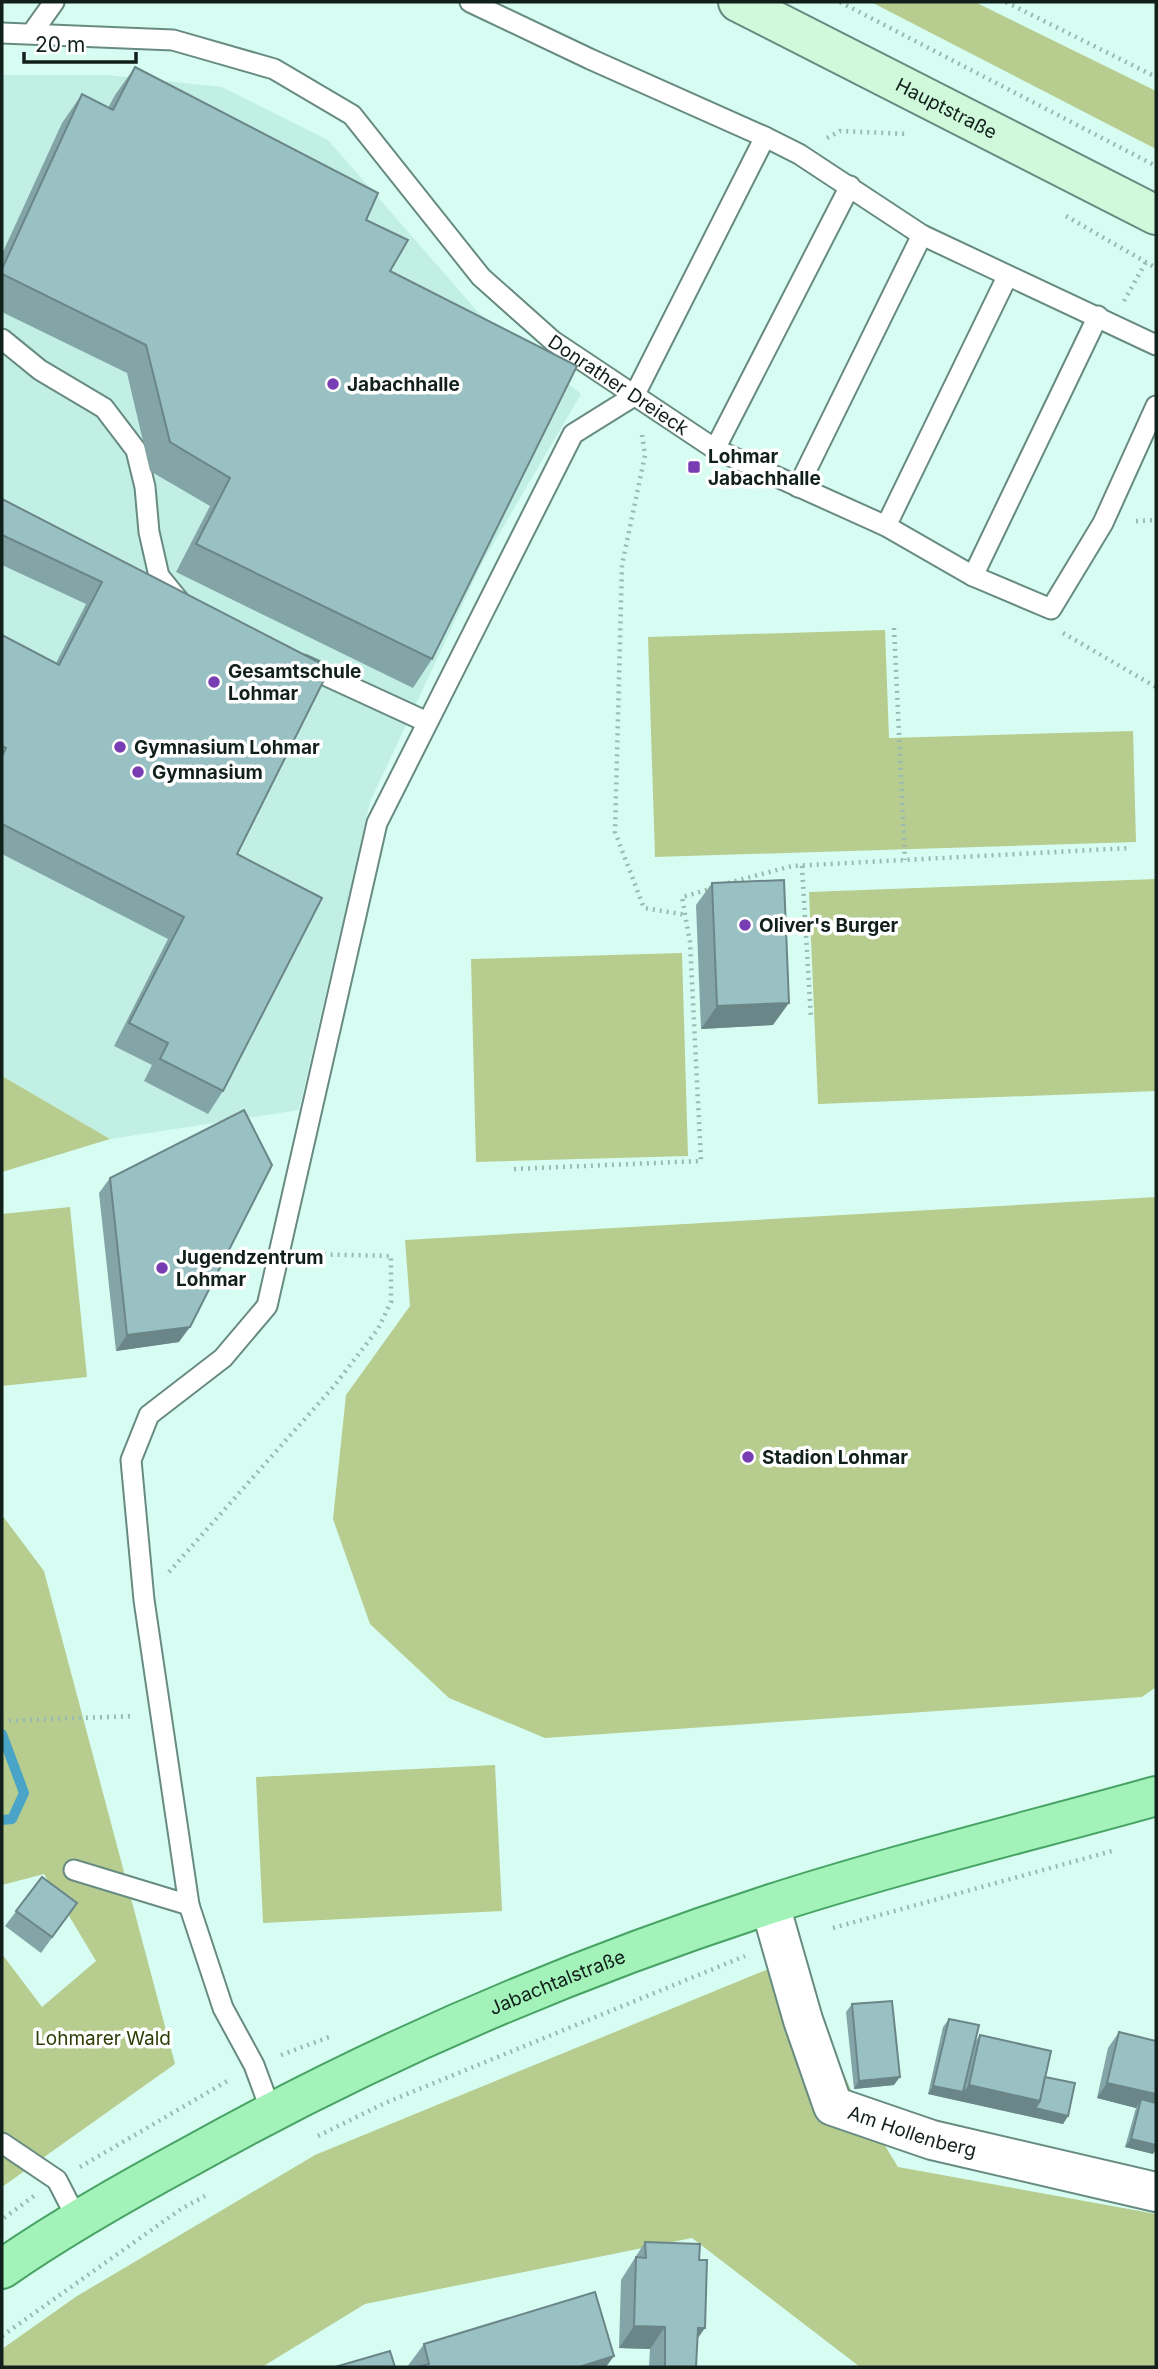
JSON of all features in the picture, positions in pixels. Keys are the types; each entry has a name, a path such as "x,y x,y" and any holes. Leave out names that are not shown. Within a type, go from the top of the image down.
{"main road":[{"name":"Hauptstraße","path":"738,2 1156,215"},
{"name":"Jabachtalstraße","path":"2,2269 77,2219 271,2111 368,2063 564,1976 770,1905 1156,1796"}],"street":[{"name":"Am Hollenberg","path":"770,1905 833,2106 932,2140 1156,2192"}],"lane":[{"path":"32,33 54,2"},
{"path":"470,2 601,65 765,137 799,154 922,235 1156,345"},
{"name":"Donrather Dreieck","path":"2,33 173,40 274,69 352,115 481,277 553,341 715,449 886,526 973,576 1051,610"},
{"path":"271,2111 254,2065 223,2008 189,1905 144,1600 131,1460 149,1415 223,1358 267,1306 281,1254 377,822 573,435 634,396 765,137"},
{"path":"715,449 850,186"},
{"path":"798,486 922,235"},
{"path":"886,526 1007,277"},
{"path":"973,576 1105,320"},
{"path":"2,340 40,370 104,408 136,450 145,486 149,532 159,576 181,603 192,609"},
{"path":"1051,610 1103,523 1156,406"},
{"path":"283,656 428,722"},
{"path":"74,1870 189,1905"},
{"path":"2,2143 57,2180 77,2219"}],"path":[{"path":"840,2 1156,166"},
{"path":"1006,2 1156,77"},
{"path":"799,154 840,131 913,134"},
{"path":"1065,215 1156,268"},
{"path":"1105,320 1146,262"},
{"path":"634,396 645,455 622,565 615,832 644,908 687,915"},
{"path":"1051,610 1056,629 1156,687"},
{"path":"894,628 905,860"},
{"path":"514,1169 701,1161 687,915 682,897 764,872 802,866 1130,848"},
{"path":"802,866 811,1019"},
{"path":"144,1600 334,1386 378,1329 391,1302 391,1256 281,1254"},
{"path":"2,1721 161,1715"},
{"path":"310,2139 385,2104 780,1942 1119,1849"},
{"path":"2,2336 181,2209 215,2190"}],"shaded area":[{"name":"Gesamtschule Lohmar","path":"2,75 108,75 222,87 328,140 478,312 581,394 482,563 370,802 299,1110 110,1139 2,1076"}],"green space":[{"path":"871,2 975,2 1156,91 1156,149"},
{"path":"885,630 889,738 1133,731 1136,842 655,857 648,637"},
{"path":"1156,879 1156,1091 818,1104 809,892"},
{"path":"682,953 688,1156 476,1162 471,959"},
{"path":"2,1076 110,1139 2,1172"},
{"name":"Stadion Lohmar","path":"1156,1197 1156,1687 1142,1697 545,1738 449,1698 370,1624 333,1519 346,1395 410,1306 405,1240"},
{"path":"70,1207 87,1377 2,1386 2,1214"},
{"name":"Lohmarer Wald","path":"2,1515 44,1571 175,2064 2,2187 2,1954 42,2007 96,1961 44,1874 2,1885"},
{"path":"495,1765 502,1911 263,1923 256,1777"},
{"path":"805,1954 815,2008 851,2090 898,2167 1156,2214 1156,2367 860,2367 692,2238 365,2304 262,2367 2,2367 2,2349 77,2296 315,2155"}],"building":[{"name":"Jabachhalle","path":"135,67 378,193 366,220 408,240 390,271 577,366 432,659 196,544 230,478 170,442 146,345 2,274 82,94 113,110"},
{"name":"Gymnasium","path":"2,499 330,668 237,854 322,898 223,1091 160,1059 168,1043 129,1023 184,917 2,824 2,756 6,748 2,746 2,635 59,665 102,582 2,535"},
{"path":"784,880 789,1003 717,1006 712,883"},
{"name":"Jugendzentrum Lohmar","path":"244,1110 272,1165 190,1327 127,1335 110,1178"},
{"path":"42,1877 77,1903 52,1937 16,1911"},
{"path":"892,2001 900,2077 859,2081 852,2004"},
{"path":"949,2019 979,2025 963,2092 933,2086"},
{"path":"1119,2032 1156,2041 1156,2094 1107,2083"},
{"path":"980,2035 1051,2051 1040,2101 969,2085"},
{"path":"1045,2077 1075,2083 1068,2116 1035,2108 1040,2101"},
{"path":"1141,2099 1156,2103 1156,2145 1131,2139"},
{"path":"645,2242 700,2244 699,2260 707,2260 705,2328 698,2328 696,2367 665,2367 665,2327 634,2326 636,2257 646,2258"},
{"path":"595,2292 614,2356 579,2367 417,2367 429,2364 424,2344"},
{"path":"390,2351 395,2367 335,2367"}],"waterway":[{"path":"2,1734 24,1793 12,1819 2,1820"}],"place":[{"name":"Jabachhalle","path":"333,384"},
{"name":"Lohmar Jabachhalle","path":"694,467"},
{"name":"Gesamtschule Lohmar","path":"214,682"},
{"name":"Gymnasium Lohmar","path":"120,747"},
{"name":"Gymnasium","path":"138,772"},
{"name":"Oliver's Burger","path":"745,925"},
{"name":"Jugendzentrum Lohmar","path":"162,1268"},
{"name":"Stadion Lohmar","path":"748,1457"}]}
